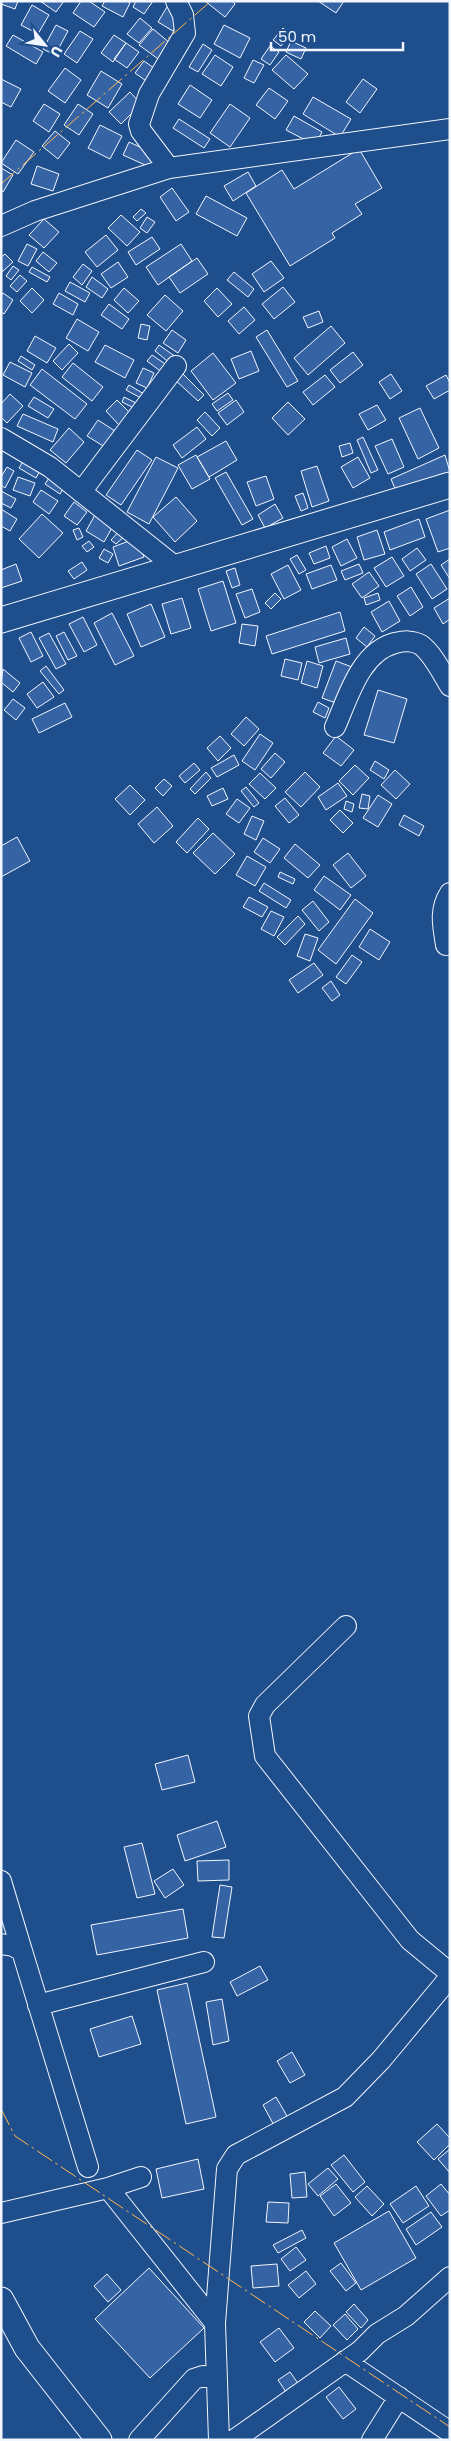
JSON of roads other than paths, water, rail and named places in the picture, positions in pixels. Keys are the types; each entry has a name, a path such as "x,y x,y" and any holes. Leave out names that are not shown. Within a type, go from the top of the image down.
{"main road":[{"path":"1,620 450,485"},
{"path":"1,2300 27,2348 99,2440"}],"street":[{"path":"170,168 141,131 139,124 149,94 184,33 183,16 176,1"},
{"path":"1,226 35,211 170,168 450,129"},
{"path":"81,492 176,366"},
{"path":"1,438 42,461 177,568"},
{"path":"335,727 365,663 388,645 407,640 421,646 440,668 450,686"},
{"path":"446,945 442,918 444,902 450,893"},
{"path":"346,1626 265,1705 259,1716 265,1756 410,1940 450,1973"},
{"path":"1,1881 88,2167"},
{"path":"1,1944 13,1946 22,1951"},
{"path":"38,2005 204,1962"},
{"path":"218,2440 215,2322 227,2170 236,2155 345,2097 381,2060 450,1978"},
{"path":"1,2213 108,2188 141,2176"},
{"path":"108,2188 215,2322"},
{"path":"234,2440 346,2361 377,2334 406,2316 450,2277"},
{"path":"346,2361 450,2432"},
{"path":"139,2440 194,2379 202,2376 216,2379"},
{"path":"372,2440 399,2397"}]}
